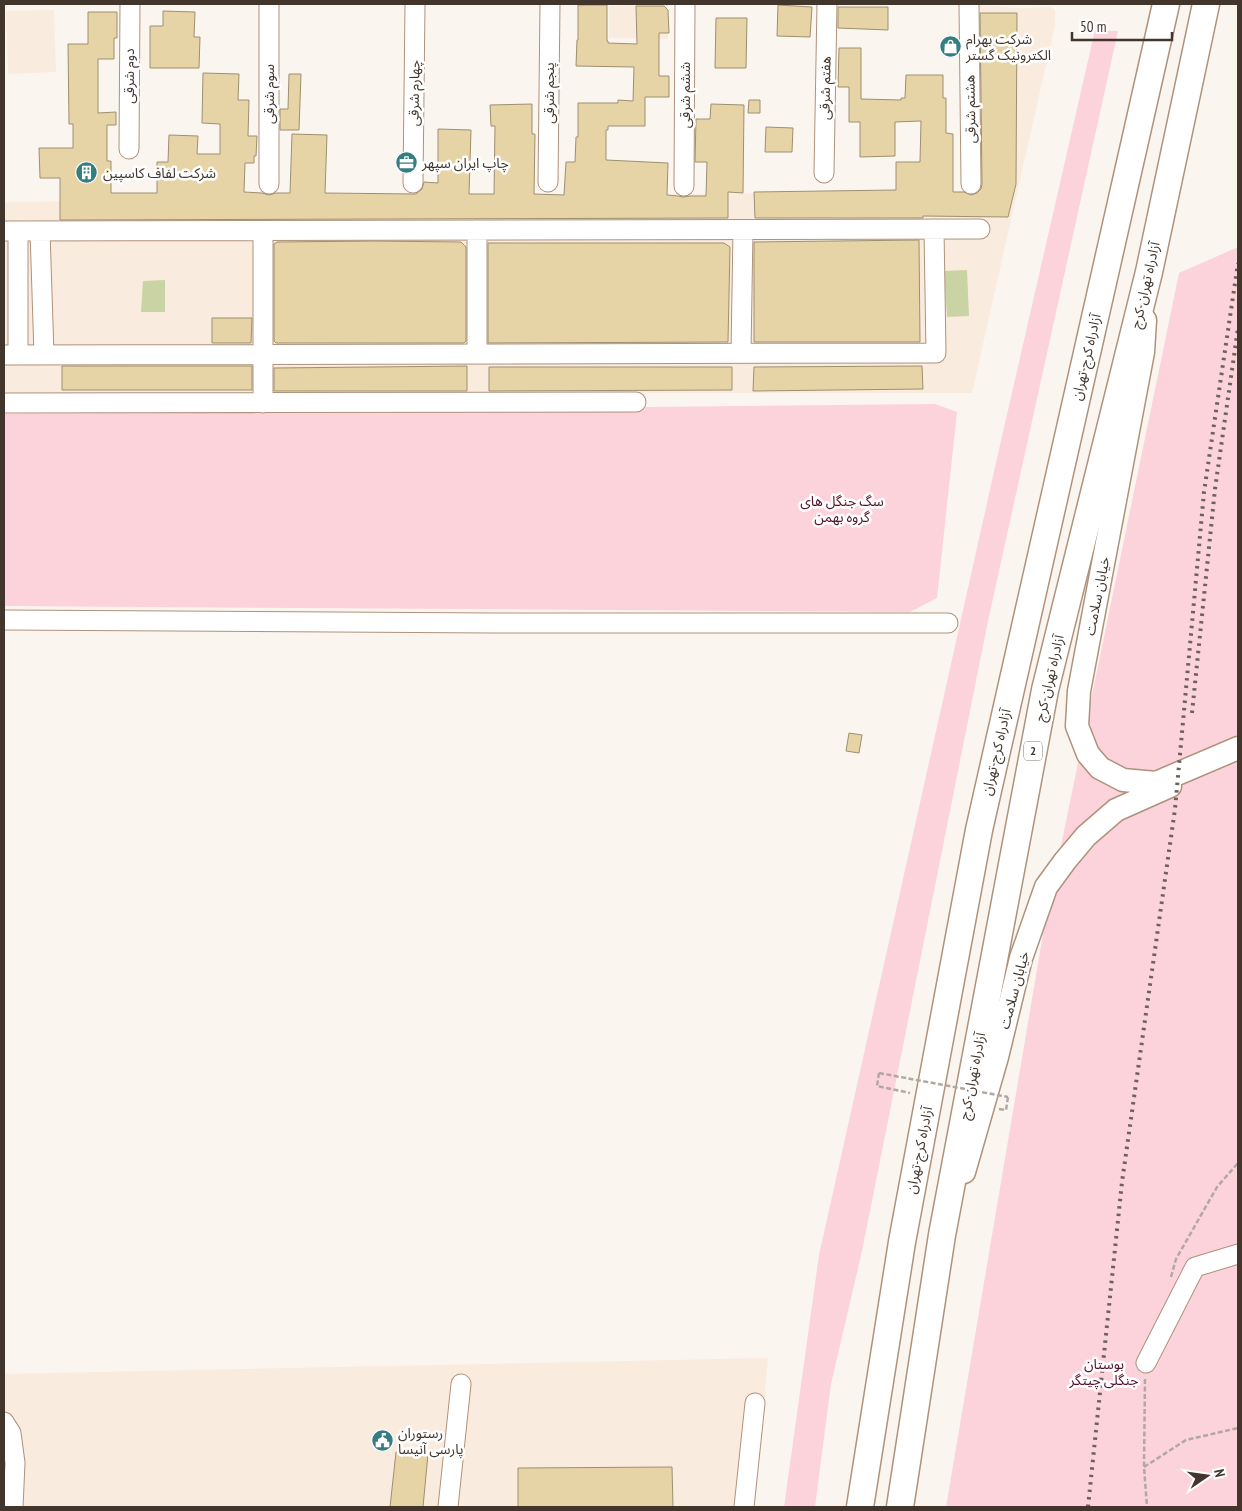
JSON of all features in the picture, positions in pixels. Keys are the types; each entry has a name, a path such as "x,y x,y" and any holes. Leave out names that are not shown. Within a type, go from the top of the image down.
{"highway":[{"name":"آزادراه کرج-تهران","path":"860,1507 902,1242 978,830 1166,4"},
{"name":"آزادراه تهران-کرج","path":"900,1507 942,1234 1045,690 1149,272 1206,4"}],"main road":[{"name":"خیابان سلامت","path":"1149,272 1143,352 1079,692 1077,726 1088,754 1100,768 1123,780 1156,783 1238,748"},
{"name":"خیابان سلامت","path":"942,1234 963,1179 997,1057 1021,958 1046,887 1064,861 1086,836 1116,810 1238,757"}],"street":[{"name":"دوم شرقی","path":"129,148 130,4"},
{"name":"سوم شرقی","path":"269,4 269,184"},
{"name":"چهارم شرقی","path":"412,183 416,4"},
{"name":"پنجم شرقی","path":"548,182 550,4"},
{"name":"ششم شرقی","path":"684,186 685,4"},
{"name":"هفتم شرقی","path":"824,173 827,4"},
{"name":"هشتم شرقی","path":"969,4 971,184"},
{"path":"934,229 936,353 11,355 11,231 263,231 477,230 743,230 934,229 980,229"},
{"path":"476,354 477,230"},
{"path":"741,353 743,230"},
{"path":"40,231 44,355"},
{"path":"263,231 263,403"},
{"path":"4,403 636,402"},
{"path":"4,620 948,623"},
{"path":"1146,1363 1195,1266 1238,1254"},
{"path":"448,1507 460,1384"},
{"path":"744,1507 755,1402"},
{"path":"4,1422 11,1433 15,1463 13,1507"}],"path":[{"path":"929,1096 877,1086 879,1073 1008,1097 1006,1110"},
{"path":"1144,1467 1186,1440 1238,1428"}],"shaded area":[{"path":"662,4 668,10 668,39 609,38 609,6"},
{"path":"976,5 1019,8 1050,7 1055,10 1055,25 972,393 4,393 4,202 973,191"},
{"path":"54,10 56,72 8,74 6,11"},
{"path":"967,270 969,316 947,317 944,271"},
{"path":"165,280 165,312 141,312 143,281"},
{"name":"رستوران پارسی آنیسا","path":"768,1358 755,1507 4,1507 4,1374"}],"green space":[{"path":"1095,30 1118,31 988,621 862,1251 831,1384 815,1507 784,1507 819,1255 995,467"},
{"name":"بوستان جنگلی چیتگر","path":"1238,247 1238,1507 946,1507 1044,928 1179,273"},
{"name":"سگ جنگل های گروه بهمن","path":"935,404 957,412 937,598 910,612 4,606 4,414"}],"building":[{"path":"578,5 607,5 608,43 637,44 636,6 664,6 668,10 669,33 659,33 659,76 669,76 669,97 645,97 645,126 608,126 608,130 606,130 606,160 668,163 667,195 683,197 706,196 707,162 695,162 696,119 710,119 711,104 744,105 743,193 728,192 728,218 60,220 60,178 40,178 39,148 73,148 73,124 69,124 68,44 88,44 88,12 117,12 117,38 114,38 114,59 98,59 98,113 116,112 116,125 107,125 107,161 111,161 111,193 157,193 157,162 168,162 169,135 198,136 197,154 220,154 220,124 202,123 203,73 239,74 238,100 249,100 248,136 257,136 256,156 254,156 254,163 245,163 244,192 269,195 290,193 292,134 327,135 325,193 416,194 422,189 424,182 438,183 438,129 471,130 469,194 494,194 495,126 491,126 490,105 532,104 532,134 535,134 534,194 564,195 566,162 575,162 576,137 578,137 578,103 618,103 618,100 633,101 634,67 576,66"},
{"path":"778,5 812,7 810,37 777,36"},
{"path":"838,7 888,7 888,30 838,28"},
{"path":"163,11 195,12 194,37 200,37 199,68 150,68 150,26 163,26"},
{"path":"980,13 1017,13 1016,184 1008,217 755,218 754,192 896,190 896,162 920,162 921,121 895,122 895,156 860,157 860,122 849,122 849,87 838,87 839,48 861,48 861,99 901,100 901,98 905,98 906,75 943,75 943,98 946,98 946,133 953,134 953,192 964,192 971,195 977,193 981,189 982,184"},
{"path":"716,18 747,18 746,68 715,68"},
{"path":"289,74 301,74 299,130 280,130 280,109 288,109"},
{"path":"749,100 760,100 760,113 748,113"},
{"path":"766,127 793,128 792,152 765,152"},
{"path":"919,240 920,342 754,342 754,242"},
{"path":"277,242 461,242 466,247 466,341 464,343 276,343 274,341 274,244"},
{"path":"488,243 724,243 730,247 728,342 488,343"},
{"path":"212,318 252,318 251,343 212,343"},
{"path":"62,366 252,366 252,390 62,390"},
{"path":"467,366 467,391 274,391 274,368"},
{"path":"922,366 923,389 753,391 754,367"},
{"path":"489,367 732,367 732,390 489,391"},
{"path":"849,733 862,735 859,753 846,751"},
{"path":"396,1452 428,1454 423,1507 390,1507"},
{"path":"672,1467 673,1507 518,1507 518,1468"}],"railway":[{"path":"1088,1507 1122,1182 1175,809 1204,492 1238,263"},
{"path":"1192,713 1215,489 1238,328"}],"place":[{"name":"شرکت بهرام الکترونیک گستر","path":"950,47"},
{"name":"چاپ ایران سپهر","path":"406,163"},
{"name":"شرکت لفاف کاسپین","path":"87,173"},
{"name":"رستوران پارسی آنیسا","path":"382,1441"}]}
